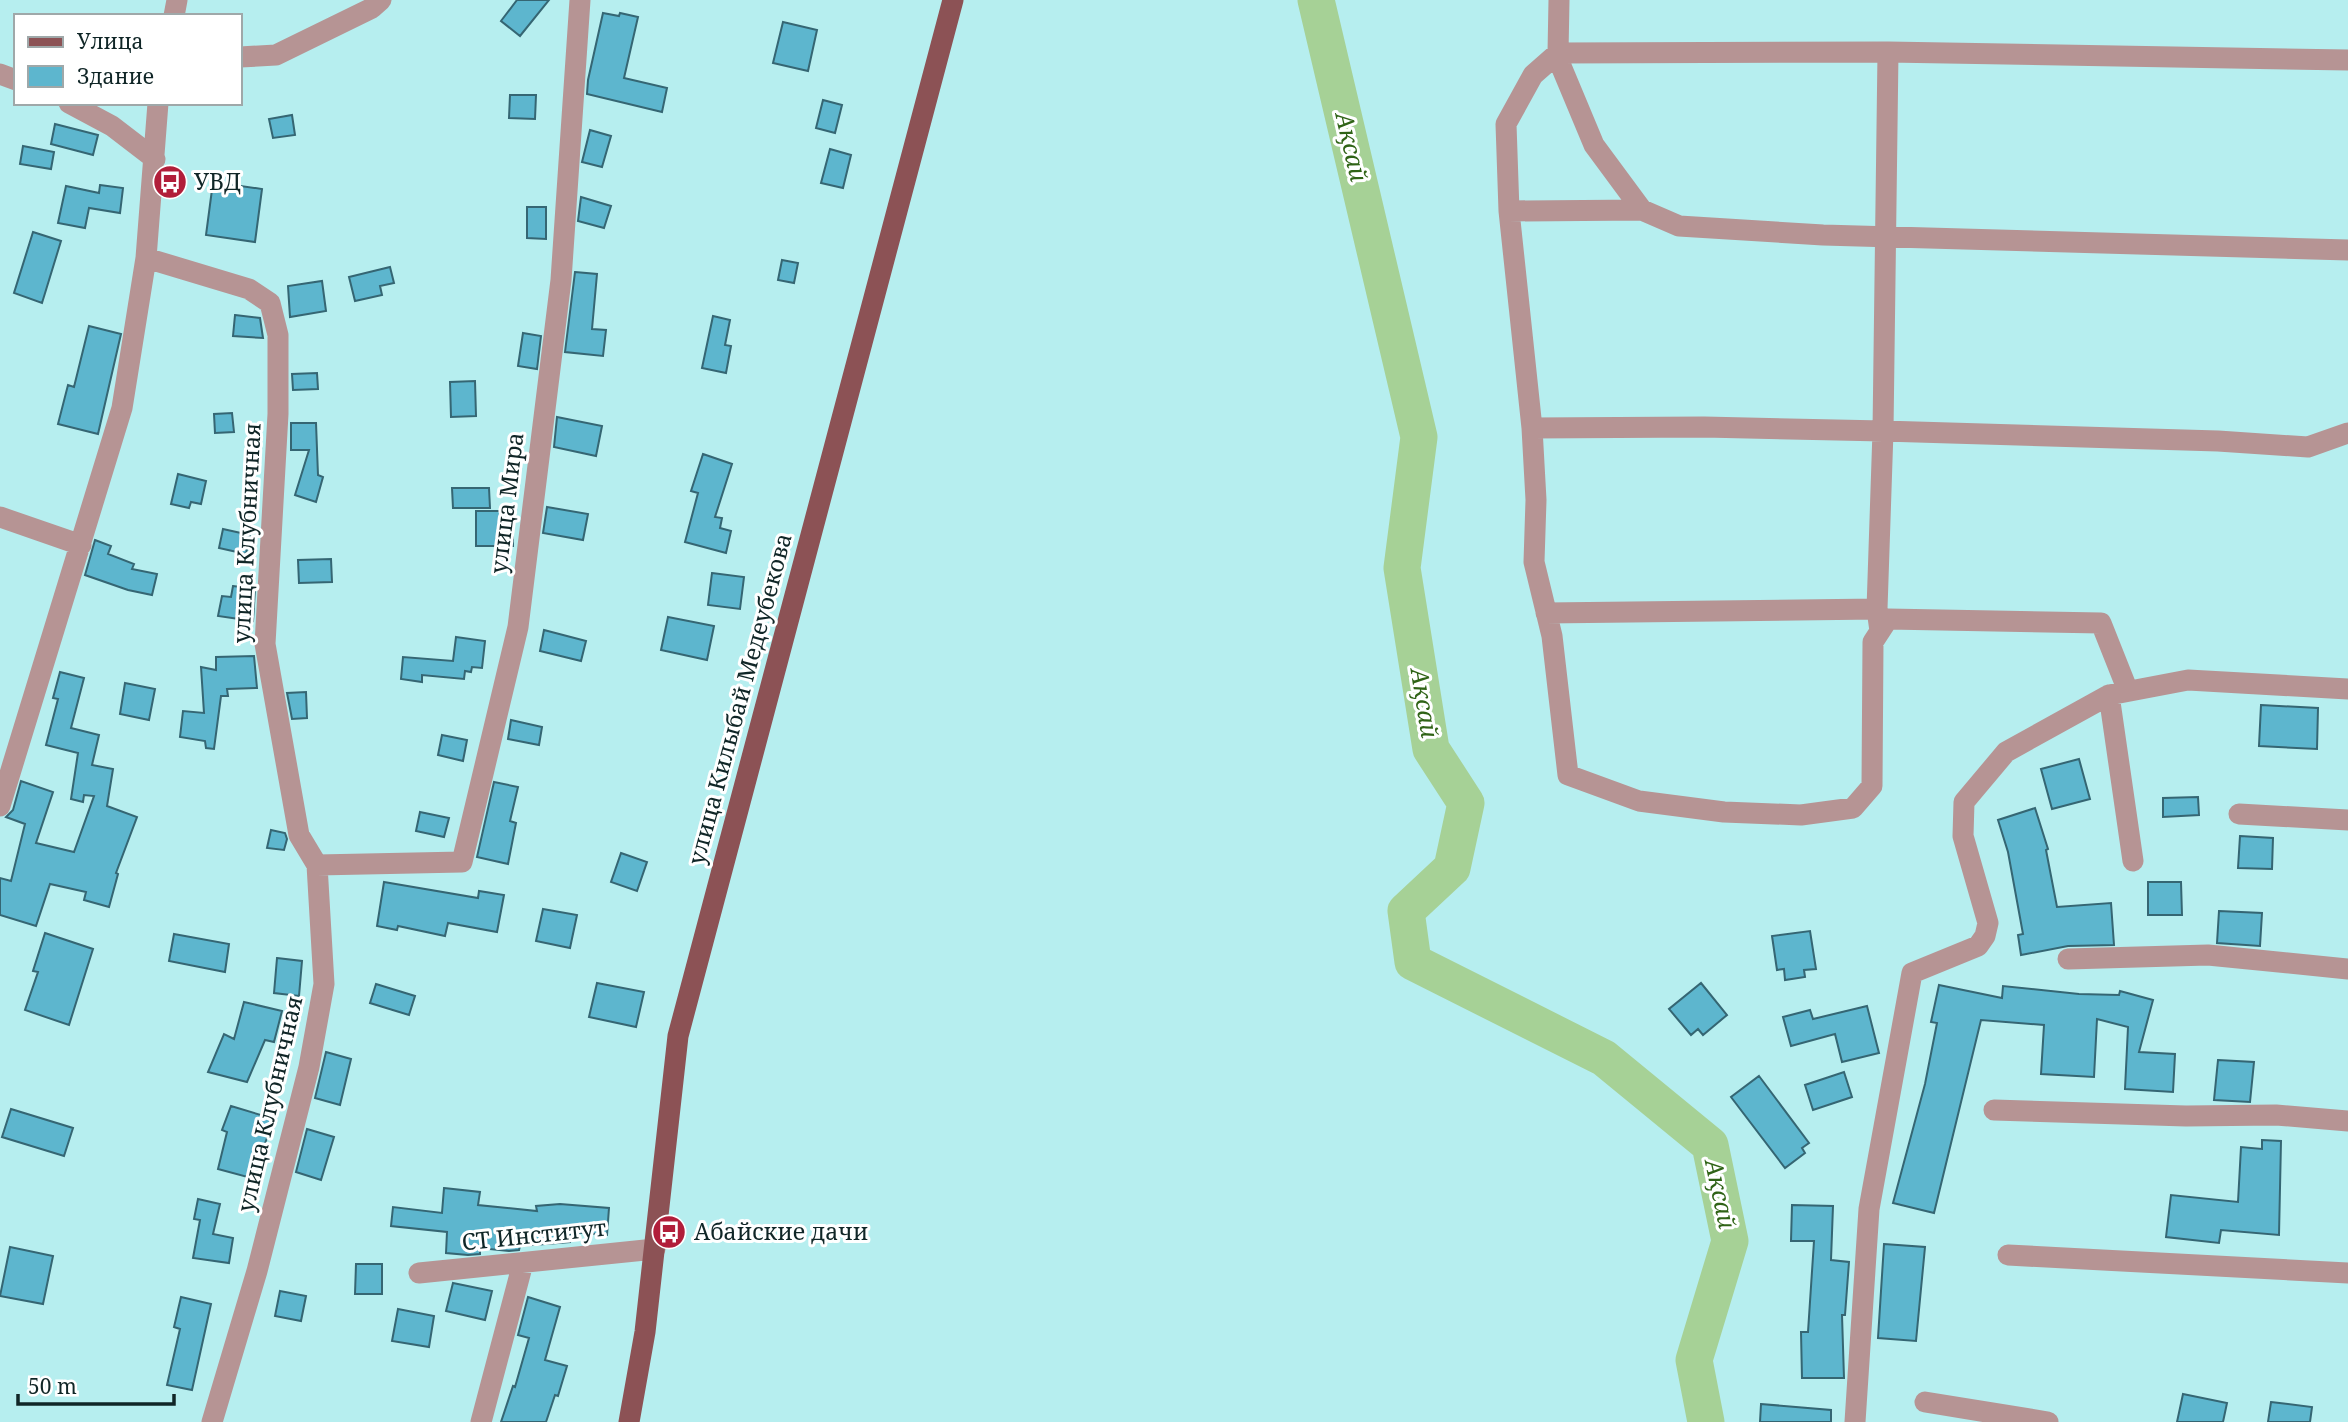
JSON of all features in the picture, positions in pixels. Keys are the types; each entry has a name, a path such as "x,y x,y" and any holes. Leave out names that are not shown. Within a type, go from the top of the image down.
{"main road":[{"name":"улица Килыбай Медеубекова","path":"629,1422 645,1332 678,1036 953,0"}],"street":[{"path":"242,57 276,55 372,8 381,0"},
{"name":"улица Мира","path":"317,865 461,862 518,627 561,280 580,0"},
{"path":"1559,0 1558,52 1561,66 1594,145 1642,210"},
{"path":"2133,862 2118,693 2101,623 1888,619 1873,642 1872,786 1853,808 1801,815 1737,812 1639,802 1568,775 1552,636 1534,562 1536,500 1532,428 1509,211 1506,124 1533,75 1558,52 1888,52 2348,60"},
{"path":"1880,631 1877,609 1883,431 1888,52"},
{"path":"73,105 112,126 155,159"},
{"path":"0,806 122,408 146,258 158,105"},
{"path":"1509,211 1642,210 1679,226 1797,234 2348,250"},
{"name":"улица Клубничная","path":"146,258 249,289 270,303 278,335 278,414 265,644 299,835 317,865 324,984 311,1055 257,1271 212,1422"},
{"path":"1532,428 1704,427 1883,431 2218,441 2308,447 2348,433"},
{"path":"0,517 81,545"},
{"path":"1546,613 1877,609"},
{"path":"1855,1422 1869,1209 1912,973 1978,946 1985,936 1988,923 1963,836 1964,802 2006,752 2118,693 2188,680 2348,688"},
{"path":"2239,814 2348,820"},
{"path":"2068,959 2208,955 2348,969"},
{"path":"1994,1110 2186,1116 2276,1115 2348,1121"},
{"name":"СТ Институт","path":"418,1273 655,1249"},
{"path":"2008,1255 2348,1273"},
{"path":"481,1422 523,1263"},
{"path":"1925,1402 2048,1422"}],"building":[{"path":"517,0 549,0 520,36 501,21"},
{"path":"603,13 638,17 624,78 667,88 662,112 587,94"},
{"path":"783,22 817,30 808,71 773,63"},
{"path":"510,95 536,95 535,119 509,118"},
{"path":"823,100 842,105 835,133 816,128"},
{"path":"292,115 295,135 273,138 269,119"},
{"path":"55,124 98,135 93,155 51,144"},
{"path":"590,130 611,136 602,167 582,162"},
{"path":"23,146 54,152 51,169 20,164"},
{"path":"830,149 851,155 843,188 821,183"},
{"path":"213,182 262,189 255,242 206,235"},
{"path":"100,185 123,188 120,213 89,208 85,228 58,223 66,186 99,193"},
{"path":"581,197 611,206 604,228 578,221"},
{"path":"527,207 546,207 546,239 527,238"},
{"path":"33,232 61,241 42,303 14,293"},
{"path":"782,260 798,263 794,283 778,280"},
{"path":"390,267 394,283 380,286 382,295 355,301 349,277"},
{"path":"575,272 597,274 592,329 606,330 603,356 565,352"},
{"path":"322,281 326,311 290,317 288,286"},
{"path":"235,315 260,318 263,338 233,336"},
{"path":"713,316 730,320 725,345 731,346 726,373 702,368"},
{"path":"89,326 121,334 98,434 58,424 68,385 74,387"},
{"path":"523,333 541,336 537,369 518,366"},
{"path":"317,373 318,389 293,390 292,374"},
{"path":"475,381 476,416 451,417 450,382"},
{"path":"232,413 234,432 215,433 214,414"},
{"path":"557,417 602,426 596,456 554,447"},
{"path":"291,423 316,423 318,475 323,477 316,502 295,495 309,450 291,450"},
{"path":"703,454 732,464 715,517 722,518 720,528 731,531 726,553 685,542 698,493 691,491"},
{"path":"178,474 206,481 201,504 191,502 189,508 171,504"},
{"path":"452,488 489,488 490,508 453,508"},
{"path":"547,507 588,514 583,540 543,533"},
{"path":"476,511 513,511 513,546 476,546"},
{"path":"223,529 250,535 246,554 219,548"},
{"path":"95,540 111,546 108,554 134,564 132,569 157,574 152,595 85,575"},
{"path":"331,559 332,582 299,583 298,560"},
{"path":"712,573 744,577 740,609 708,605"},
{"path":"233,586 255,589 253,621 218,616 222,596 231,597"},
{"path":"668,617 714,626 707,660 661,650"},
{"path":"544,630 586,641 581,661 540,651"},
{"path":"456,637 485,641 482,668 472,667 471,672 465,671 464,679 422,675 422,682 401,679 403,657 453,661"},
{"path":"254,656 257,688 227,689 228,696 221,696 214,749 206,748 205,741 180,737 183,711 204,713 201,667 216,670 216,657"},
{"path":"60,672 84,678 71,728 99,735 92,765 113,769 107,806 137,817 116,873 118,874 109,907 84,900 86,892 50,884 36,926 0,915 0,878 11,881 25,824 6,817 13,810 21,781 53,792 36,843 74,852 94,796 84,795 83,802 71,799 78,753 46,745 58,699 53,698"},
{"path":"125,683 155,689 149,720 120,714"},
{"path":"306,692 307,718 292,719 287,693"},
{"path":"2261,705 2318,708 2317,749 2259,746"},
{"path":"511,720 542,727 539,745 508,739"},
{"path":"442,735 467,740 463,761 438,755"},
{"path":"2079,759 2090,799 2052,809 2041,769"},
{"path":"494,782 518,787 510,821 516,823 508,864 477,857"},
{"path":"2198,797 2199,815 2163,817 2163,798"},
{"path":"2035,808 2048,849 2046,850 2057,907 2111,903 2114,945 2068,946 2021,955 2018,935 2023,934 2008,852 1998,820"},
{"path":"420,812 449,818 444,837 416,831"},
{"path":"271,830 285,833 287,839 284,850 267,848"},
{"path":"2240,836 2273,838 2272,869 2238,868"},
{"path":"621,853 647,862 637,891 611,882"},
{"path":"384,882 478,898 479,891 504,895 497,932 448,923 445,936 398,926 397,930 377,926"},
{"path":"2148,882 2181,882 2182,915 2148,915"},
{"path":"543,909 577,915 570,948 536,941"},
{"path":"2219,911 2262,913 2260,946 2217,943"},
{"path":"1810,931 1816,969 1804,970 1805,977 1785,980 1784,969 1777,970 1772,936"},
{"path":"45,933 93,949 69,1025 25,1010 38,972 33,971"},
{"path":"174,934 229,944 225,972 169,961"},
{"path":"277,958 302,961 299,996 274,993"},
{"path":"597,983 644,992 636,1027 589,1017"},
{"path":"1701,983 1727,1015 1703,1035 1698,1029 1691,1035 1669,1009"},
{"path":"376,984 415,996 409,1015 370,1003"},
{"path":"1939,985 2002,998 2003,986 2079,994 2119,995 2120,991 2153,1000 2139,1052 2175,1054 2173,1092 2125,1089 2128,1027 2097,1019 2094,1077 2041,1074 2044,1025 1981,1020 1934,1213 1893,1203 1925,1084 1937,1023 1931,1022"},
{"path":"244,1002 282,1011 274,1042 265,1040 247,1082 208,1072 224,1034 234,1039"},
{"path":"1867,1006 1879,1053 1842,1062 1835,1034 1791,1046 1783,1017 1810,1010 1813,1019"},
{"path":"326,1052 351,1059 340,1105 315,1098"},
{"path":"2218,1060 2254,1062 2250,1102 2214,1100"},
{"path":"1844,1072 1852,1097 1813,1110 1805,1085"},
{"path":"1759,1076 1809,1143 1802,1148 1805,1153 1785,1168 1731,1097"},
{"path":"231,1106 274,1119 260,1157 265,1158 259,1180 218,1169 227,1132 222,1130"},
{"path":"11,1109 73,1128 64,1156 2,1137"},
{"path":"307,1129 334,1137 321,1180 296,1172"},
{"path":"2262,1140 2281,1141 2279,1235 2221,1230 2219,1243 2166,1237 2171,1195 2238,1202 2241,1147 2262,1149"},
{"path":"444,1188 480,1192 478,1205 537,1211 536,1206 560,1204 609,1208 607,1235 570,1232 570,1242 520,1246 519,1250 509,1251 480,1248 480,1254 468,1255 446,1253 447,1232 391,1226 393,1207 442,1213"},
{"path":"198,1199 220,1204 213,1234 233,1238 229,1263 193,1258 200,1220 194,1219"},
{"path":"1792,1205 1833,1206 1831,1260 1849,1262 1845,1315 1842,1315 1844,1378 1802,1378 1801,1332 1808,1332 1814,1241 1791,1241"},
{"path":"1884,1244 1925,1247 1916,1341 1878,1338"},
{"path":"10,1247 53,1256 43,1304 0,1296"},
{"path":"356,1264 382,1264 382,1294 355,1294"},
{"path":"453,1283 492,1291 485,1320 446,1311"},
{"path":"280,1291 306,1296 301,1321 275,1316"},
{"path":"181,1297 211,1304 192,1390 167,1385 180,1329 174,1327"},
{"path":"528,1297 560,1307 545,1360 567,1366 558,1396 555,1395 546,1422 501,1422 513,1386 515,1387 529,1338 518,1335"},
{"path":"398,1309 434,1316 429,1347 392,1341"},
{"path":"2183,1394 2227,1403 2223,1422 2177,1422"},
{"path":"2271,1402 2312,1407 2310,1422 2268,1422"},
{"path":"1761,1404 1831,1410 1831,1422 1760,1422"}],"waterway":[{"name":"Ақсай","path":"1316,0 1419,437 1402,568 1431,749 1466,803 1452,868 1406,911 1413,962 1604,1058 1710,1145 1730,1241 1694,1360 1706,1422"}],"place":[{"name":"УВД","path":"170,182"},
{"name":"Абайские дачи","path":"669,1232"}]}
